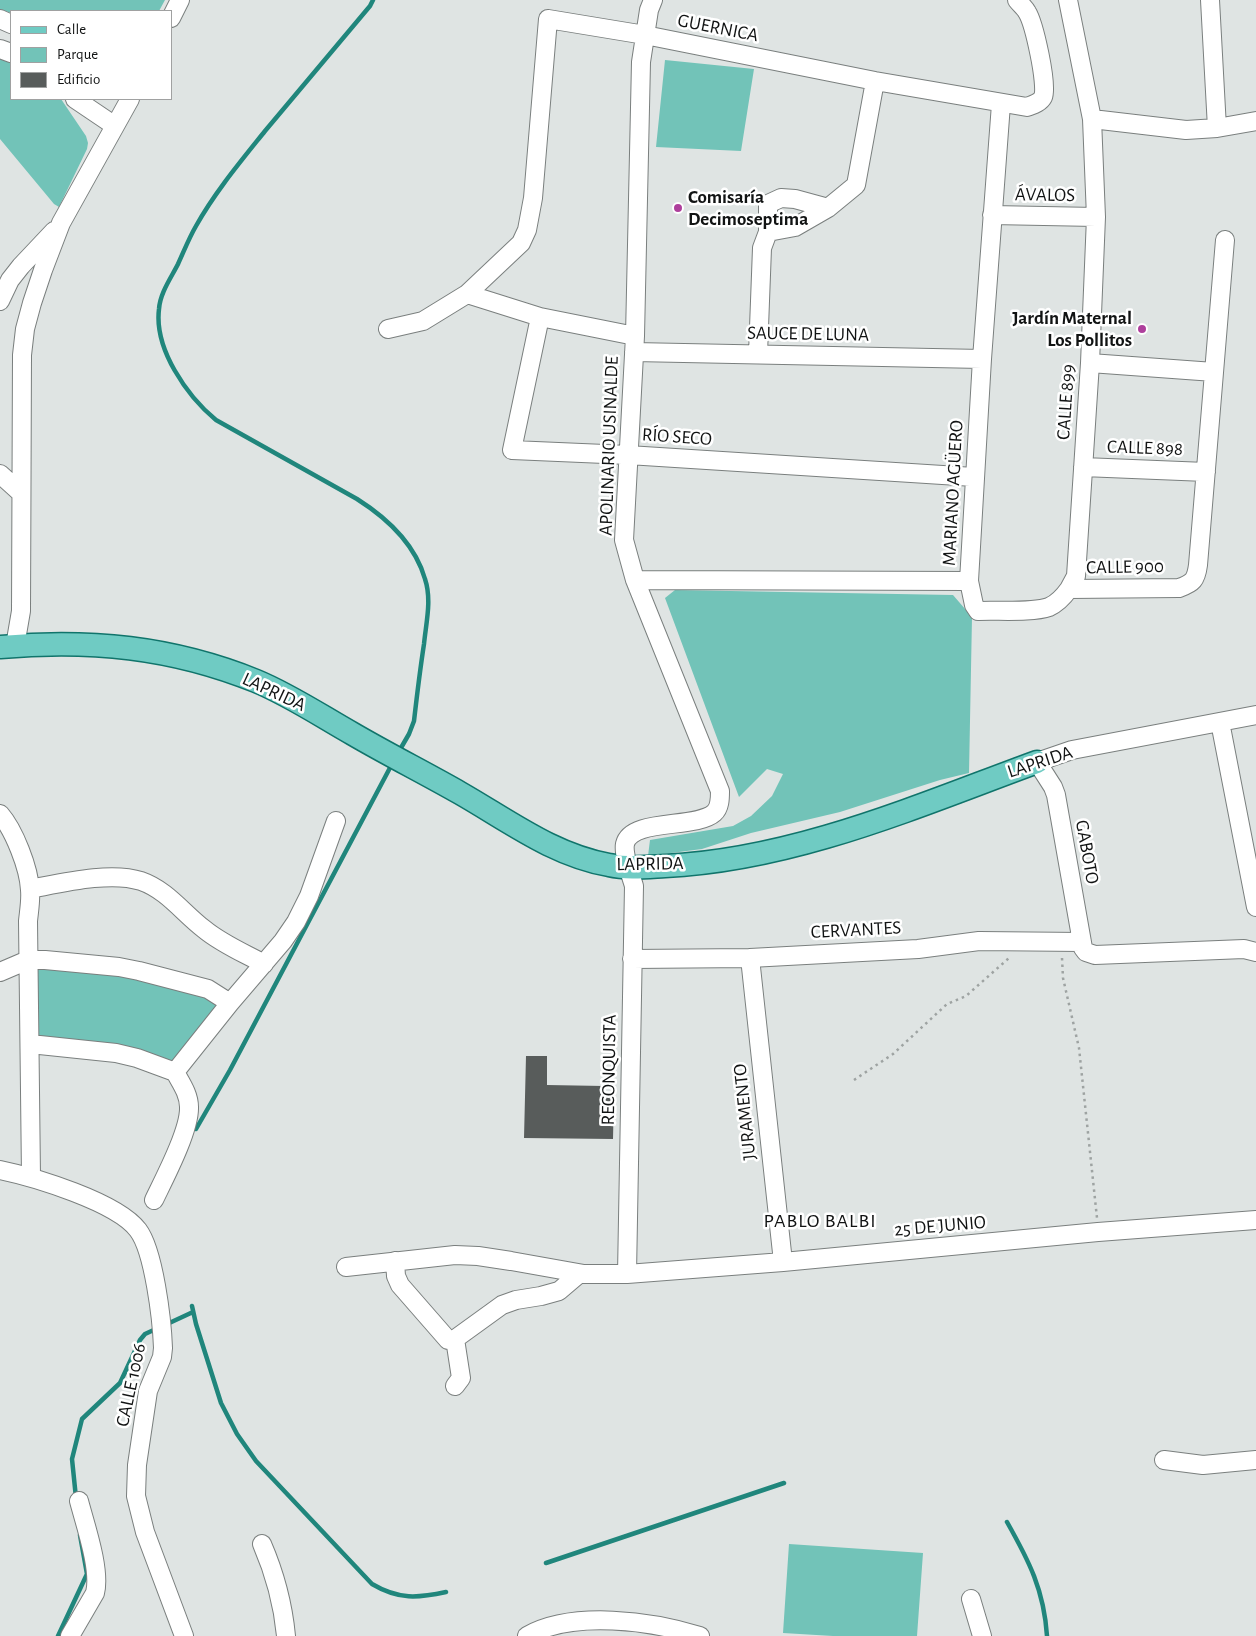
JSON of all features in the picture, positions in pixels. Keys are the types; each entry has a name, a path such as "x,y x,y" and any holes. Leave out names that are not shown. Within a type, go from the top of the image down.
{"main road":[{"name":"LAPRIDA","path":"7,646 62,643 114,646 152,651 214,666 256,681 461,794 536,839 561,851 610,866 630,868 681,865 758,854 866,824 1037,762"}],"street":[{"path":"172,16 180,0"},
{"name":"APOLINARIO USINALDE","path":"630,868 624,851 625,842 632,834 649,827 701,819 715,812 720,802 720,791 635,580 624,540 634,344 641,62 653,0"},
{"name":"GUERNICA","path":"467,294 521,243 527,230 533,198 548,20 645,35 875,81 1027,108 1039,102 1043,96 1043,73 1034,28 1028,12 1017,0"},
{"name":"CALLE 899","path":"1068,0 1092,119 1096,217 1090,363 1076,576 1069,589"},
{"path":"1210,0 1217,128"},
{"path":"768,232 795,227 828,208 856,185 875,81"},
{"path":"76,100 115,126"},
{"path":"7,646 22,611 22,355 24,338 32,303 61,224 129,100"},
{"name":"MARIANO AGÜERO","path":"635,580 969,580 974,477 1001,104"},
{"path":"1092,119 1186,130 1217,128 1256,121"},
{"path":"758,354 762,248 768,232 768,204 781,198 795,199 828,208"},
{"name":"ÁVALOS","path":"992,215 1096,217"},
{"path":"0,301 10,280 21,266 61,224"},
{"path":"1206,472 1225,240"},
{"path":"388,329 422,322 467,294"},
{"name":"SAUCE DE LUNA","path":"467,294 540,318 634,344 758,354 982,359"},
{"name":"RÍO SECO","path":"540,318 512,450 628,455 974,477"},
{"path":"1090,363 1214,372"},
{"name":"CALLE 898","path":"1083,467 1206,472"},
{"name":"CALLE 900","path":"969,580 974,605 978,611 1033,610 1049,607 1061,600 1069,589 1179,588 1191,584 1197,574 1206,472"},
{"path":"0,474 21,493"},
{"name":"LAPRIDA","path":"1037,762 1072,750 1256,715"},
{"path":"1220,722 1256,907"},
{"name":"GABOTO","path":"1037,762 1056,795 1084,947"},
{"path":"0,814 11,830 18,846 24,861 30,889 28,921 30,1177"},
{"path":"175,1072 296,922 309,896 336,822"},
{"name":"RECONQUISTA","path":"627,1274 634,886 630,868"},
{"path":"30,889 79,880 128,878 140,881 168,896 202,928 218,940 264,964"},
{"name":"CERVANTES","path":"632,959 750,958 918,949 979,942 1061,942 1084,947 1095,955 1244,949 1256,952"},
{"name":"JURAMENTO","path":"750,958 783,1262"},
{"path":"0,972 28,960 45,960 139,971 208,989 230,1004"},
{"path":"30,1044 116,1053 137,1058 175,1072 190,1105 189,1115 172,1161 154,1200"},
{"name":"CALLE 1006","path":"0,1170 30,1177 113,1210 132,1223 146,1246 152,1266 160,1321 162,1358 148,1391 137,1465 136,1496 145,1532 184,1636"},
{"name":"25 DE JUNIO","path":"346,1267 455,1256 478,1256 579,1274 627,1274 783,1262 1098,1232 1256,1220"},
{"path":"395,1261 396,1276 400,1285 448,1340 455,1339 502,1305 516,1300 559,1291 579,1274"},
{"path":"455,1339 460,1378 456,1386"},
{"path":"1164,1460 1203,1465 1256,1460"},
{"path":"70,1636 95,1593 97,1586 91,1548 79,1501"},
{"path":"262,1544 280,1595 286,1636"},
{"path":"971,1599 982,1636"},
{"path":"527,1636 545,1628 582,1629 612,1621 660,1625 700,1636"}],"path":[{"path":"854,1080 893,1054 947,1004 966,996 1026,942"},
{"path":"1061,942 1063,978 1080,1048 1098,1232"}],"green space":[{"path":"0,0 165,0 160,10 10,10 10,13 0,9"},
{"path":"0,58 10,62 10,100 62,100 86,136 87,149 59,207 54,204 0,139"},
{"path":"665,60 754,69 741,151 656,147"},
{"path":"675,590 953,595 972,617 969,773 940,780 840,812 751,833 702,849 648,856 650,840 733,826 751,816 772,796 783,774 767,769 739,797 665,598"},
{"path":"38,965 146,979 219,1003 176,1063 39,1037 37,1035 32,970"},
{"path":"789,1544 923,1553 917,1636 833,1636 783,1633"}],"building":[{"path":"526,1056 547,1056 547,1085 604,1086 604,1092 614,1092 613,1139 524,1138"}],"waterway":[{"path":"373,0 370,6 265,131 203,213 164,291 159,309 159,324 167,355 175,370 194,398 216,420 368,506 389,523 414,554 427,587 428,611 414,721 398,753"},
{"path":"196,1129 230,1070 392,764"},
{"path":"192,1306 221,1403 237,1434 256,1461 372,1584 391,1593 409,1596 426,1596 446,1592"},
{"path":"165,1325 193,1312"},
{"path":"76,1498 72,1459 82,1419 120,1383 140,1340 145,1334 158,1328"},
{"path":"546,1563 784,1483"},
{"path":"1007,1522 1029,1563 1039,1590 1043,1604 1047,1636"},
{"path":"58,1636 87,1574 80,1535"}],"place":[{"name":"Comisaría Decimoseptima","path":"678,208"},
{"name":"Jardín Maternal Los Pollitos","path":"1142,329"}],"district":[{"name":"PABLO BALBI","path":"820,1221"}]}
